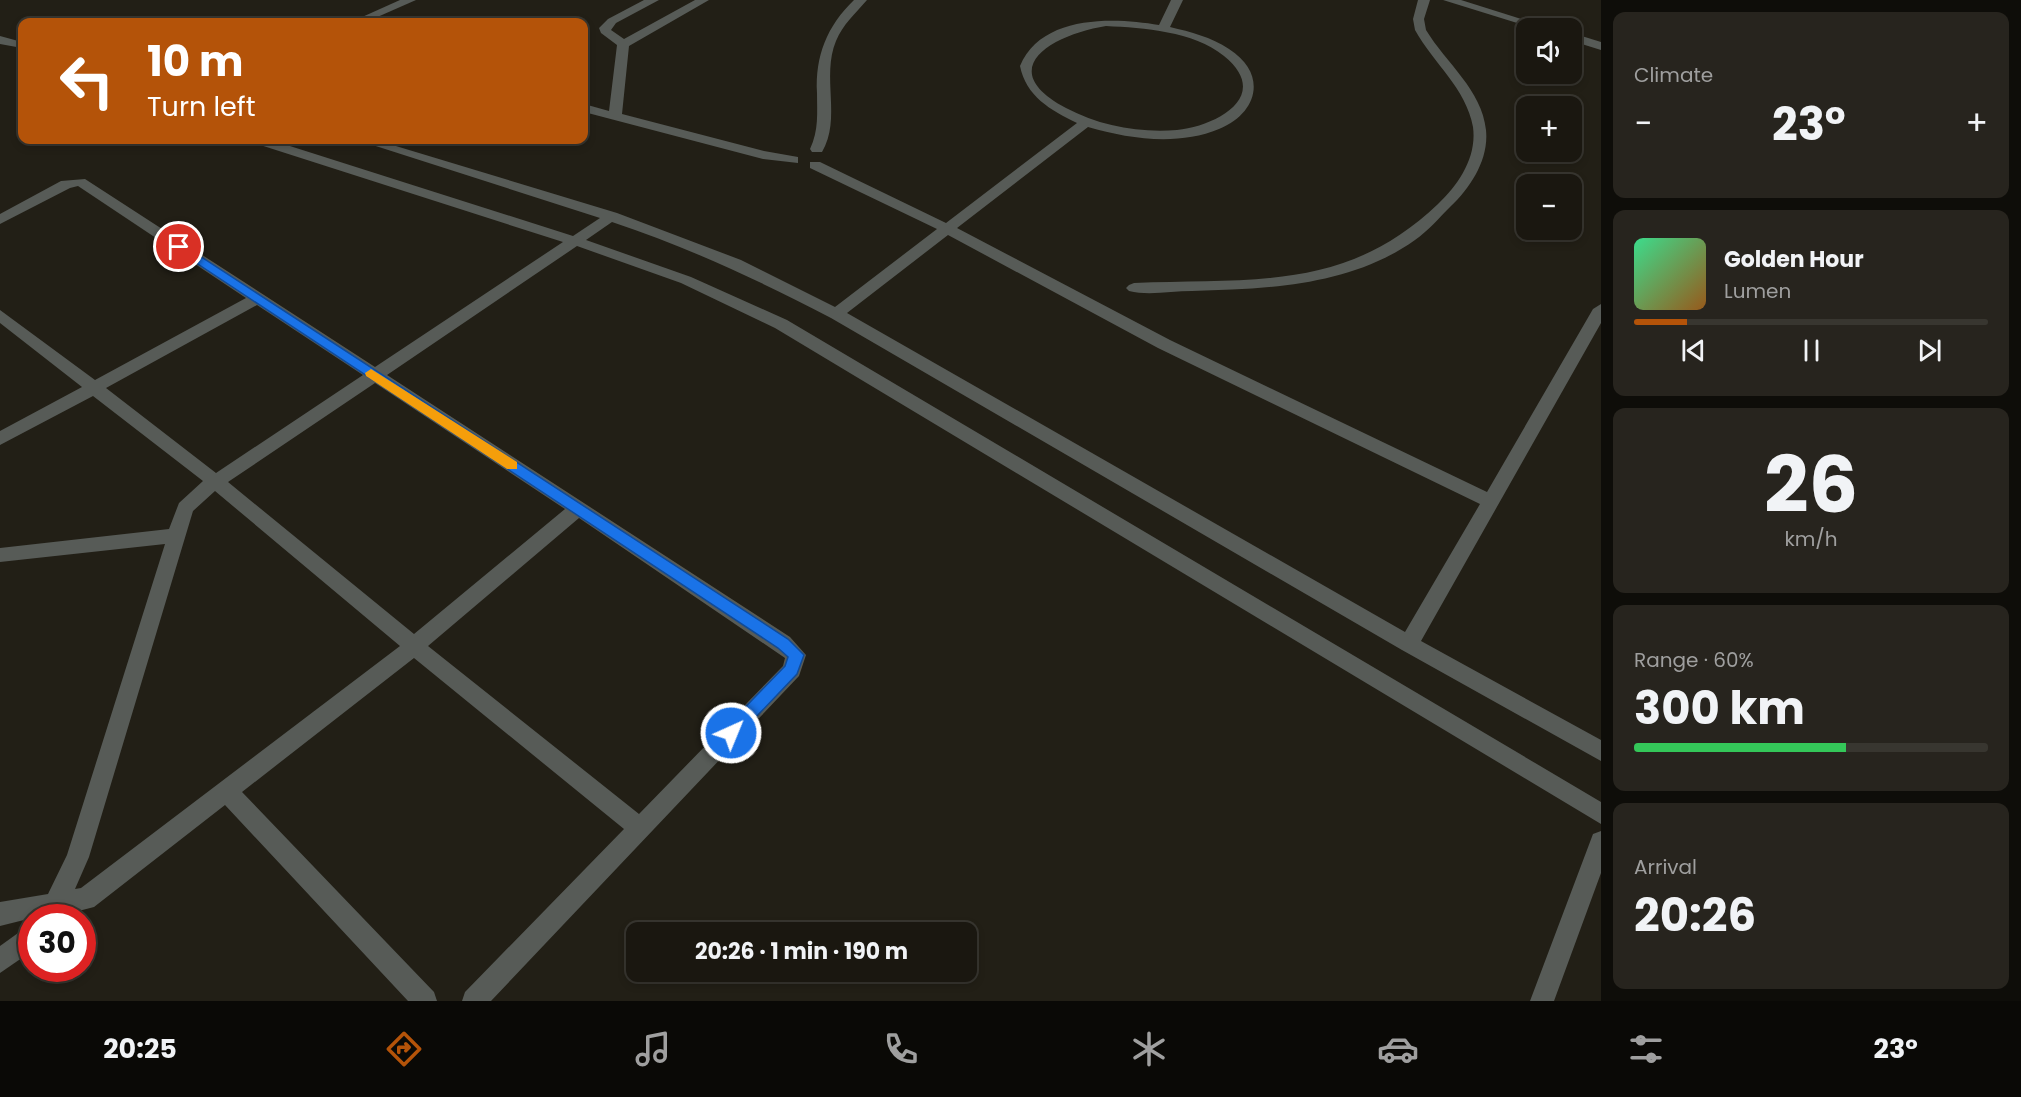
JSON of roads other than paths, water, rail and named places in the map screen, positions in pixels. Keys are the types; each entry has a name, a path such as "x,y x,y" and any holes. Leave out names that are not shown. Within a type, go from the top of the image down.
{"street":[{"path":"372,18 410,0"},
{"path":"623,44 605,31 607,25 653,0"},
{"path":"623,44 703,0"},
{"path":"817,149 825,132 822,63 830,38 840,22 861,0"},
{"path":"1163,28 1177,0"},
{"path":"1134,288 1269,283 1333,273 1366,262 1408,239 1449,201 1471,174 1479,142 1478,120 1456,77 1422,33 1419,14 1424,0"},
{"path":"1449,0 1516,20"},
{"path":"1134,23 1163,28 1213,45 1238,65 1248,87 1248,95 1241,109 1216,125 1176,134 1130,133 1086,122 1060,110 1034,88 1027,64 1033,50 1056,34 1092,24 1134,23"},
{"path":"0,40 18,44"},
{"path":"1582,40 1601,46"},
{"path":"615,116 623,44"},
{"path":"588,109 793,160 798,164 815,165 948,229 1164,344 1490,501"},
{"path":"836,314 1086,122"},
{"path":"272,144 576,241 686,280 781,324 1601,814"},
{"path":"377,144 612,216 723,258 836,314 1409,644 1601,751"},
{"path":"793,160 794,151 800,148 817,149 824,157 815,165"},
{"path":"0,220 66,184 80,182 783,643 796,655 792,670 474,1001"},
{"path":"55,904 78,858 185,508 216,482 612,216"},
{"path":"0,439 258,299"},
{"path":"1409,644 1601,309"},
{"path":"0,315 216,482 414,646 640,828"},
{"path":"72,904 86,899 414,646 578,509"},
{"path":"0,555 175,536"},
{"path":"226,791 426,1001"},
{"path":"1542,1001 1601,842"},
{"path":"0,915 18,914"},
{"path":"0,961 18,946"}]}
